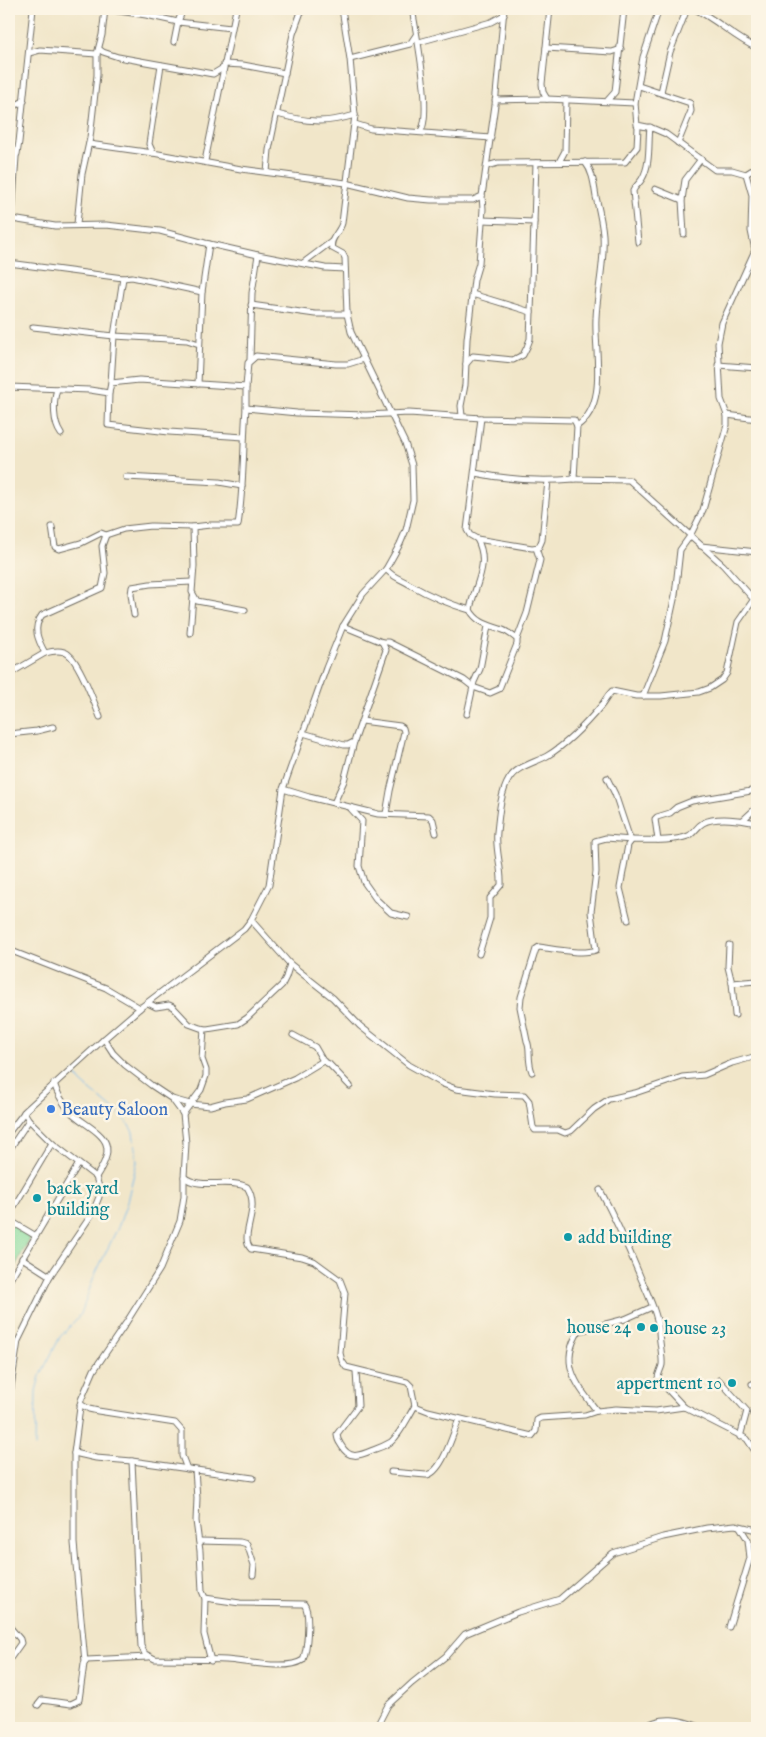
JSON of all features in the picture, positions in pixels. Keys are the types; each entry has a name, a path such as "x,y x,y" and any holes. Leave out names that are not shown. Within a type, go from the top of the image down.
{"street":[{"path":"33,9 17,154 9,263 123,278 132,276 202,292"},
{"path":"77,224 82,174 89,144 98,51 105,9 178,22 231,28"},
{"path":"174,42 183,9"},
{"path":"205,161 220,78 236,9"},
{"path":"267,172 269,150 295,23 302,9"},
{"path":"303,263 331,241 340,229 355,124 350,59 342,9"},
{"path":"412,9 418,42 425,124 430,132"},
{"path":"462,416 461,406 465,385 472,294 479,263 482,196 491,138 504,9"},
{"path":"547,99 543,92 542,84 550,9"},
{"path":"619,102 615,92 624,9"},
{"path":"487,166 498,163 625,162 637,147 638,127 635,118 635,103 643,57 658,10 648,9"},
{"path":"661,92 670,52 687,9"},
{"path":"694,9 715,20 744,42 757,48"},
{"path":"418,42 492,22 504,15"},
{"path":"350,59 410,44 416,35"},
{"path":"30,41 40,50"},
{"path":"546,48 610,52 621,48"},
{"path":"29,53 40,50 98,51 118,57 213,74 220,78"},
{"path":"153,153 149,144 161,65"},
{"path":"213,74 223,66 242,65 285,73"},
{"path":"639,86 690,103 690,114 678,143"},
{"path":"607,102 615,92"},
{"path":"495,100 547,99 635,103"},
{"path":"559,162 564,154 566,100"},
{"path":"10,108 24,101"},
{"path":"10,108 22,110"},
{"path":"277,114 304,121 343,118 355,115"},
{"path":"355,124 367,128 491,138"},
{"path":"420,132 425,124"},
{"path":"638,127 650,128 666,134 715,170 732,170 746,174 757,167"},
{"path":"638,242 633,191 642,179 645,171 650,128"},
{"path":"89,144 346,183 408,198 473,200 482,196"},
{"path":"9,160 14,159 17,154"},
{"path":"564,154 571,162"},
{"path":"684,234 682,200 685,180 701,159"},
{"path":"574,479 578,426 587,419 591,412 597,389 596,318 604,248 603,229 592,177 589,167 585,162"},
{"path":"466,364 473,356 513,360 520,358 525,352 530,339 536,163"},
{"path":"643,696 665,641 675,594 680,550 690,536 703,510 727,425 727,415 721,399 718,343 722,323 756,249 751,226 752,195 746,174"},
{"path":"655,189 682,200"},
{"path":"12,219 55,226 77,224 106,225 160,231 258,255 345,270"},
{"path":"482,220 534,222"},
{"path":"9,1132 24,1112 104,1039 140,1008 234,938 251,920 269,885 283,789 328,661 343,626 363,594 386,569 406,530 413,500 414,480 412,465 405,443 352,332 347,314 345,258 343,254 332,248 331,241"},
{"path":"198,384 202,292 209,244"},
{"path":"52,527 55,547 58,549 81,543 101,533 106,535 124,529 151,526 238,525 244,473 246,387 248,363 250,360 251,305 258,255"},
{"path":"123,278 114,336 111,383 108,393 108,425 169,432 244,437"},
{"path":"472,294 531,312"},
{"path":"251,305 314,314 347,314"},
{"path":"33,327 114,336 187,340 199,344"},
{"path":"250,360 256,356 348,364 364,359"},
{"path":"718,365 757,368"},
{"path":"111,383 139,380 246,387"},
{"path":"9,386 90,390 108,393"},
{"path":"57,389 55,398 56,425 61,434"},
{"path":"246,408 366,416 391,413 571,420 578,426"},
{"path":"727,415 757,419"},
{"path":"481,418 467,530 470,535 477,539 539,547 542,540 548,481"},
{"path":"475,473 518,480 630,480 723,565 755,601 738,622 727,673 722,680 710,688 699,692 643,696 612,691 601,706 574,734 546,756 519,769 508,780 502,803 496,842 501,885 490,898 490,918 479,954"},
{"path":"126,477 219,482 242,486"},
{"path":"190,633 194,566 193,527"},
{"path":"46,653 38,640 36,631 39,620 42,615 61,605 102,588 105,574 102,546 106,535"},
{"path":"477,539 482,549 481,574 470,610 473,616 488,626 503,630 517,639"},
{"path":"701,546 757,552"},
{"path":"343,626 382,642 388,642 490,693 499,689 516,649 517,639 527,613 540,560 536,548"},
{"path":"386,569 390,574 418,590 470,610"},
{"path":"134,615 130,594 132,587 192,582"},
{"path":"193,596 197,602 245,610"},
{"path":"468,714 473,686 480,669 488,626"},
{"path":"334,803 344,781 354,742 385,655 386,650 382,642"},
{"path":"9,674 46,653 61,651 67,653 77,667 100,717"},
{"path":"362,720 403,728 404,732 386,814"},
{"path":"9,734 37,731 52,727"},
{"path":"303,733 344,746 354,742"},
{"path":"607,778 615,794 631,839 628,845 620,885 628,920"},
{"path":"283,789 351,808 386,814 429,816 433,820 436,833"},
{"path":"658,840 656,817 670,813 677,807 692,801 757,790"},
{"path":"743,820 757,807"},
{"path":"351,808 362,821 358,866 364,882 376,899 390,913 408,917"},
{"path":"532,1072 528,1061 529,1046 526,1041 520,1009 521,998 536,949 539,947 569,951 592,952 596,950 591,912 596,872 595,842 606,838 658,840 689,836 697,827 706,822 733,819 757,823"},
{"path":"251,920 290,964 333,998 360,1026 397,1056 422,1074 456,1088 495,1094 524,1095 529,1101 533,1128 535,1130 558,1130 565,1133 571,1131 609,1099 635,1093 682,1077 704,1075 732,1063 757,1056"},
{"path":"729,945 728,968 732,983 735,1015"},
{"path":"9,950 106,988 140,1008"},
{"path":"148,1003 156,1007 169,1005 189,1024 204,1029 238,1024 282,985 290,964"},
{"path":"732,983 757,981"},
{"path":"183,1114 201,1090 206,1076 202,1059 204,1029"},
{"path":"293,1035 315,1047 323,1061 329,1064 350,1086"},
{"path":"104,1039 113,1054 151,1085 172,1099 190,1104 210,1106 247,1099 294,1078 323,1061"},
{"path":"54,1083 56,1091 70,1111 97,1133 107,1145 103,1166 96,1177"},
{"path":"38,1705 42,1700 70,1704 79,1700 85,1662 74,1543 74,1453 80,1404 94,1370 157,1275 164,1254 174,1237 182,1212 186,1143 183,1114 172,1099"},
{"path":"9,1400 18,1341 50,1276 70,1248 100,1197 96,1177 78,1165 52,1143 29,1120 24,1112"},
{"path":"9,1150 29,1120"},
{"path":"9,1215 52,1143"},
{"path":"9,1281 78,1165"},
{"path":"184,1177 191,1182 233,1183 247,1186 253,1201 246,1239 249,1247 314,1261 340,1280 345,1293 340,1353 344,1365 356,1370 407,1382 411,1386 415,1406 390,1442 361,1456 352,1457 348,1455 340,1444 337,1434 358,1406 356,1370"},
{"path":"600,1190 628,1246 652,1307 658,1328 658,1340 662,1358 658,1379 684,1408 747,1439 757,1454"},
{"path":"9,1220 36,1236"},
{"path":"22,1258 50,1276"},
{"path":"597,1411 581,1390 570,1367 570,1349 573,1341 579,1331 625,1319 652,1307"},
{"path":"719,1380 747,1412 740,1436"},
{"path":"80,1404 98,1411 175,1423 182,1431 182,1456 187,1469"},
{"path":"415,1406 458,1419 532,1436 536,1431 537,1420 541,1418 585,1415 597,1411 629,1408 664,1411 684,1408"},
{"path":"391,1472 430,1475 436,1471 458,1419"},
{"path":"74,1453 96,1458 132,1461 253,1478"},
{"path":"132,1461 139,1615 142,1646 148,1657"},
{"path":"195,1470 196,1521 202,1591 205,1598 204,1634 211,1660"},
{"path":"376,1728 388,1705 446,1656 465,1634 518,1612 560,1599 613,1553 671,1534 735,1525 757,1530"},
{"path":"729,1627 750,1558 748,1540 740,1527"},
{"path":"198,1541 240,1542 246,1544 254,1566 254,1574"},
{"path":"85,1662 93,1659 114,1660 148,1657 155,1659 226,1660 275,1666 300,1663 304,1656 308,1612 302,1604 240,1603 205,1598"},
{"path":"9,1626 21,1643 9,1660"},
{"path":"204,1660 208,1654"},
{"path":"642,1728 652,1722 663,1719 702,1728"}],"green space":[{"path":"9,1223 29,1234 30,1238 9,1278"}],"waterway":[{"path":"35,1447 36,1391 40,1376 60,1337 81,1314 93,1279 119,1225 137,1162 133,1132 125,1119 81,1082 74,1072"}],"place":[{"name":"Beauty Saloon","path":"51,1109"},
{"name":"back yard building","path":"37,1198"},
{"name":"add building","path":"568,1237"},
{"name":"house 24","path":"641,1327"},
{"name":"house 23","path":"654,1328"},
{"name":"appertment 10","path":"732,1383"}]}
